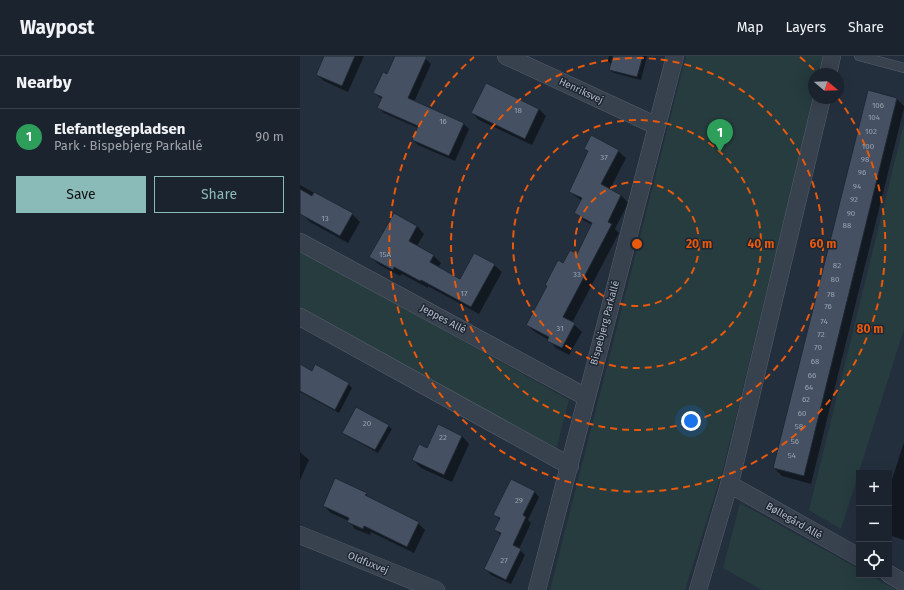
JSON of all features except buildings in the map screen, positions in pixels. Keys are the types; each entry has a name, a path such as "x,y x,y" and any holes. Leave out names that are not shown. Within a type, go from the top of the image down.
{"street":[{"name":"Henriksvej","path":"506,56 657,126"},
{"name":"Bispebjerg Parkallé","path":"537,590 675,56"},
{"path":"829,68 832,56"},
{"path":"698,590 729,484 821,104"},
{"name":"Jeppes Allé","path":"300,242 586,397"},
{"path":"300,317 570,466"},
{"name":"Bøllegård Allé","path":"729,484 856,555"},
{"name":"Oldfuxvej","path":"300,535 436,590"},
{"path":"892,576 904,583"}],"lane":[{"path":"858,56 904,68"}],"green space":[{"path":"686,56 824,56 821,68 808,68 808,104 812,104 723,469 685,590 550,590"},
{"path":"904,124 904,329 860,470 856,470 856,481 841,529 809,510"},
{"path":"300,249 569,400 556,450 300,310"},
{"path":"740,503 856,567 856,578 874,578 896,590 762,590 723,568"}],"place":[{"name":"Elefantlegepladsen","path":"720,152"}]}
